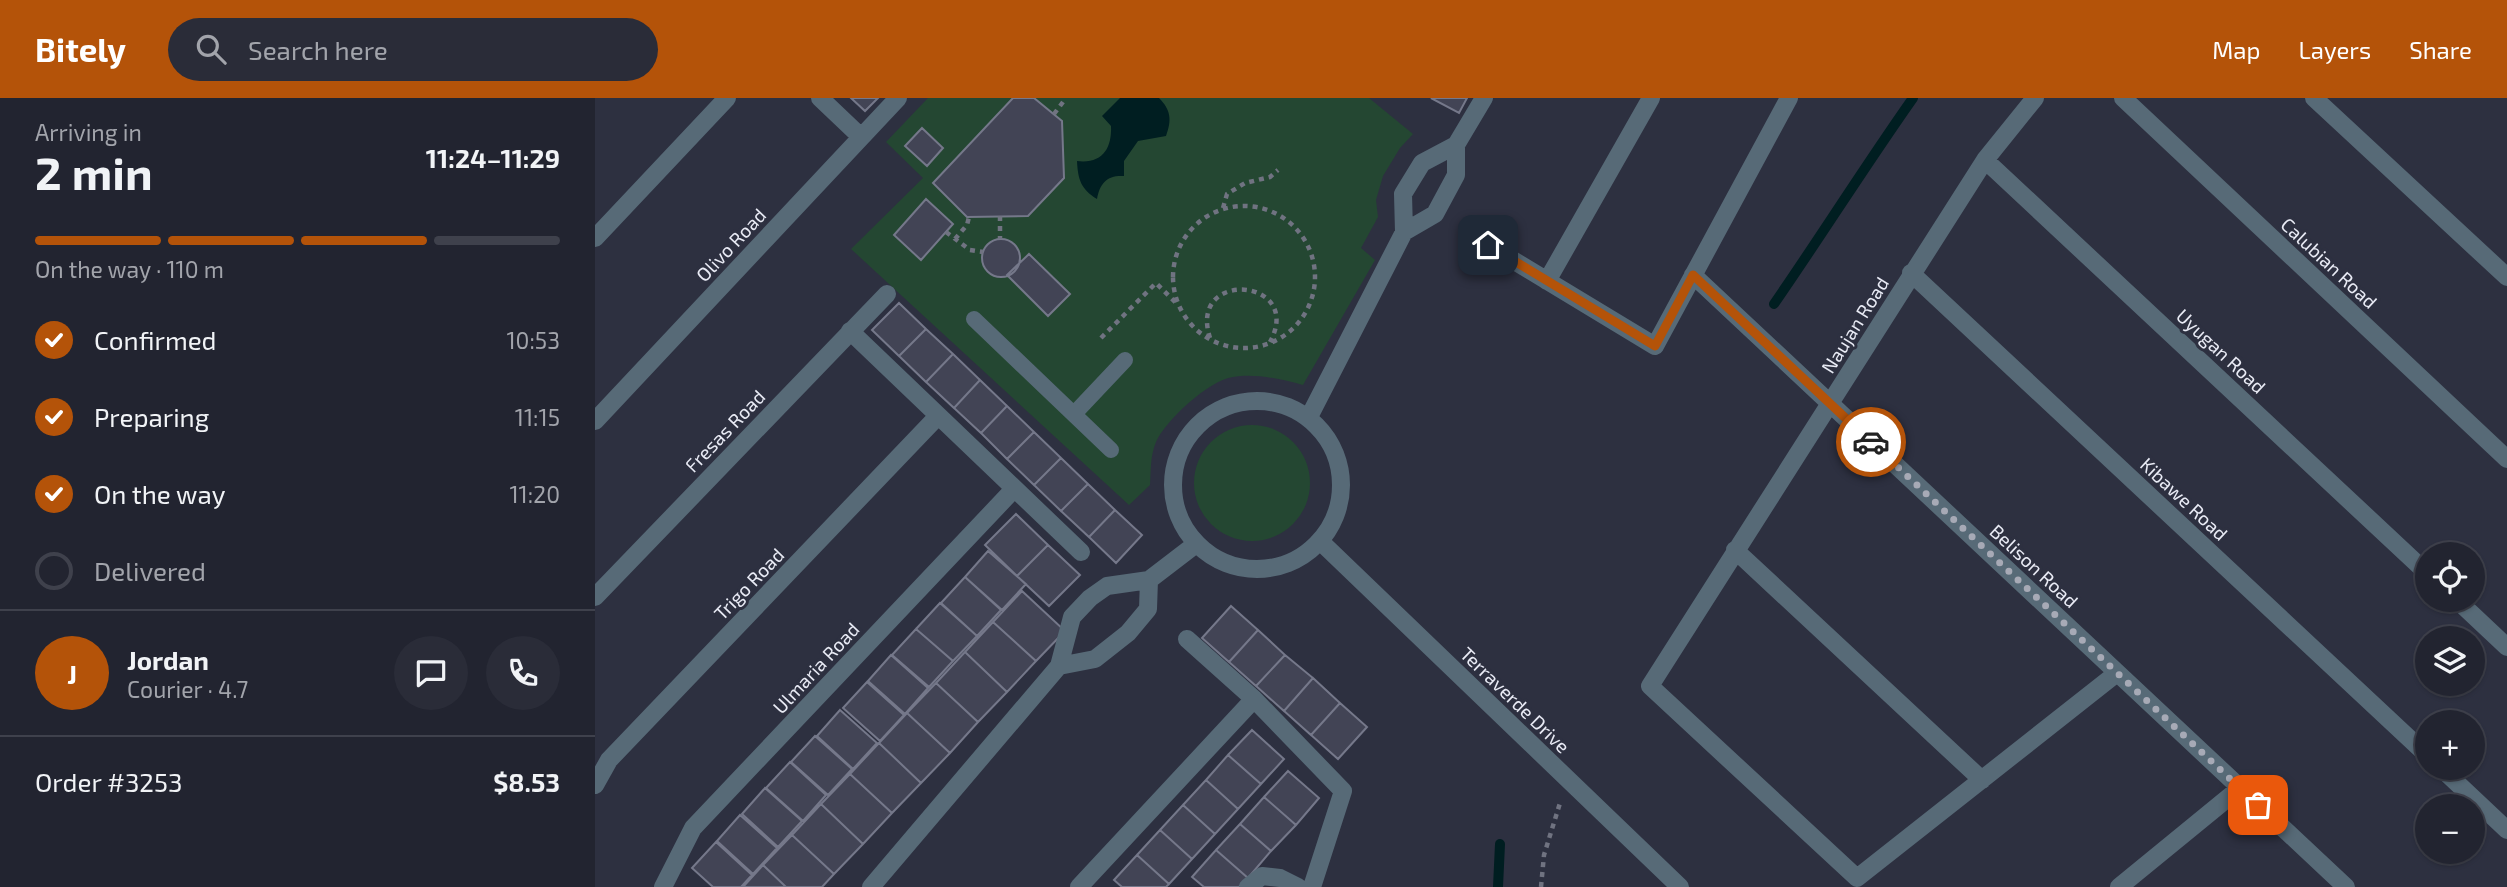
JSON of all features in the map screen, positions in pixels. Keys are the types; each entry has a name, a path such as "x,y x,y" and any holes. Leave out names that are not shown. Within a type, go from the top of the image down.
{"street":[{"path":"595,238 727,98"},
{"path":"820,98 861,137"},
{"name":"Olivo Road","path":"595,421 898,98"},
{"path":"1309,417 1404,232 1403,194 1414,173 1422,163 1455,145 1483,98"},
{"path":"1547,281 1651,98"},
{"path":"1488,245 1655,346 1789,98"},
{"name":"Naujan Road","path":"1982,780 1857,878 1650,686 1831,404 1911,273 1985,160 2035,98"},
{"name":"Calubian Road","path":"2123,98 2507,459"},
{"path":"2314,98 2507,277"},
{"path":"1404,232 1435,214 1455,176 1455,145"},
{"name":"Uyugan Road","path":"1985,160 2415,562"},
{"name":"Kibawe Road","path":"1911,273 2415,744"},
{"name":"Belison Road","path":"1693,275 2346,887"},
{"name":"Fresas Road","path":"595,597 887,294"},
{"path":"850,331 1081,552"},
{"path":"1263,400 1287,405 1309,417 1328,438 1340,463 1343,491 1336,518 1321,542 1299,559 1273,569 1245,569 1218,560 1196,544 1181,523 1173,498 1173,472 1181,448 1196,426 1215,411 1238,402 1263,400"},
{"name":"Trigo Road","path":"595,785 609,760 938,416"},
{"name":"Ulmaria Road","path":"663,887 693,828 1014,489"},
{"name":"Terraverde Drive","path":"1321,542 1680,887"},
{"path":"871,887 1059,666 1072,617 1090,598 1107,586 1149,580 1196,544"},
{"path":"1735,550 1982,780 2117,673"},
{"path":"1059,666 1095,659 1128,633 1148,609 1149,580"},
{"path":"2470,612 2507,647"},
{"path":"1187,639 1254,699 1343,792 1311,887"},
{"path":"1079,887 1254,699"},
{"path":"2454,780 2507,830"},
{"path":"2119,887 2240,788"},
{"path":"1248,887 1262,876 1280,878 1298,887"}],"lane":[{"path":"974,319 1111,450"},
{"path":"1074,414 1125,360"}],"path":[{"path":"1053,114 1066,98"},
{"path":"1223,208 1227,194 1245,183 1270,177 1277,170"},
{"path":"1101,338 1156,283 1178,306 1191,325 1210,340 1240,348 1270,343 1289,332 1304,317 1309,307 1316,275 1312,254 1301,234 1286,218 1266,209 1244,205 1223,208 1211,213 1192,228 1179,247 1173,270 1174,294 1178,306"},
{"path":"1000,216 1000,239"},
{"path":"955,239 967,225 969,217"},
{"path":"946,232 970,250 983,252"},
{"path":"1210,340 1207,318 1217,298 1227,291 1250,289 1269,301 1275,311 1275,334 1270,343"},
{"path":"1541,887 1544,855 1567,780"}],"green space":[{"path":"928,98 1369,98 1413,134 1400,148 1383,176 1376,200 1378,217 1361,248 1375,260 1303,385 1268,377 1241,376 1223,380 1200,393 1161,433 1153,453 1150,485 1129,505 851,249 923,178 886,142"},
{"path":"1252,425 1274,430 1293,442 1305,461 1310,483 1305,505 1293,524 1274,536 1252,541 1230,536 1211,524 1199,505 1194,483 1199,461 1211,442 1230,430"}],"shaded area":[{"path":"1120,98 1159,98 1168,111 1169,125 1166,136 1138,141 1124,161 1124,176 1105,181 1097,199 1087,192 1081,183 1077,161 1093,160 1104,153 1110,142 1111,126 1102,116"}],"building":[{"path":"851,98 878,98 865,111"},
{"path":"1013,98 1034,98 1062,121 1064,178 1028,216 967,217 933,183"},
{"path":"1431,98 1467,98 1459,113"},
{"path":"922,128 943,148 927,166 905,146"},
{"path":"926,199 953,224 921,260 894,235"},
{"path":"1001,239 1014,245 1020,258 1014,271 1001,277 988,271 982,258 988,245"},
{"path":"1029,254 1070,294 1048,316 1007,275"},
{"path":"899,303 926,329 899,356 872,330"},
{"path":"926,329 953,354 926,382 899,356"},
{"path":"953,354 980,380 954,408 926,382"},
{"path":"980,380 1007,406 981,433 954,408"},
{"path":"1007,406 1034,432 1007,459 981,433"},
{"path":"1034,432 1061,458 1034,485 1007,459"},
{"path":"1061,458 1088,484 1061,511 1034,485"},
{"path":"1088,484 1115,510 1089,537 1061,511"},
{"path":"1115,510 1142,535 1116,563 1089,537"},
{"path":"1016,514 1048,545 1017,576 985,545"},
{"path":"1048,545 1080,575 1049,606 1017,576"},
{"path":"988,551 1026,584 1002,610 965,577"},
{"path":"965,577 1001,610 977,636 941,603"},
{"path":"1022,591 1065,631 1036,661 993,622"},
{"path":"940,603 977,636 953,661 916,629"},
{"path":"1231,606 1258,630 1229,662 1202,638"},
{"path":"993,622 1036,661 1007,692 965,652"},
{"path":"916,629 953,661 929,687 892,655"},
{"path":"1258,630 1285,655 1256,686 1229,662"},
{"path":"965,652 1007,692 978,722 936,683"},
{"path":"891,655 928,688 905,714 868,681"},
{"path":"1285,655 1313,678 1284,711 1256,686"},
{"path":"1313,678 1340,703 1311,735 1284,711"},
{"path":"867,682 904,715 880,741 843,708"},
{"path":"936,683 978,722 950,753 907,713"},
{"path":"1340,703 1367,727 1338,759 1311,735"},
{"path":"840,710 877,743 853,769 817,736"},
{"path":"907,713 950,753 921,783 879,743"},
{"path":"1252,730 1284,759 1261,784 1228,755"},
{"path":"815,736 852,769 828,795 791,762"},
{"path":"879,743 921,783 892,813 850,774"},
{"path":"1228,755 1261,784 1238,809 1206,780"},
{"path":"790,762 826,795 803,821 766,788"},
{"path":"1288,771 1319,798 1296,825 1264,797"},
{"path":"850,774 892,813 863,844 821,804"},
{"path":"1206,780 1238,809 1215,834 1183,805"},
{"path":"765,788 802,821 778,847 742,814"},
{"path":"1264,797 1296,825 1271,851 1240,824"},
{"path":"821,804 863,844 834,874 792,835"},
{"path":"1183,805 1215,834 1192,859 1160,830"},
{"path":"740,815 777,848 753,874 717,841"},
{"path":"1240,824 1271,851 1248,878 1216,850"},
{"path":"1160,830 1192,859 1169,884 1137,855"},
{"path":"792,835 834,874 822,887 786,887 763,865"},
{"path":"716,842 752,875 741,887 713,887 692,868"},
{"path":"1216,850 1248,878 1239,887 1204,887 1192,877"},
{"path":"1137,855 1169,884 1166,887 1122,887 1114,880"},
{"path":"763,865 786,887 743,887"}],"waterway":[{"path":"1774,304 1913,98"},
{"path":"1498,887 1500,844"}],"way so far":[{"path":"1871,442 2258,805"}],"route":[{"path":"1488,245 1655,346 1693,275 1871,442"}]}
